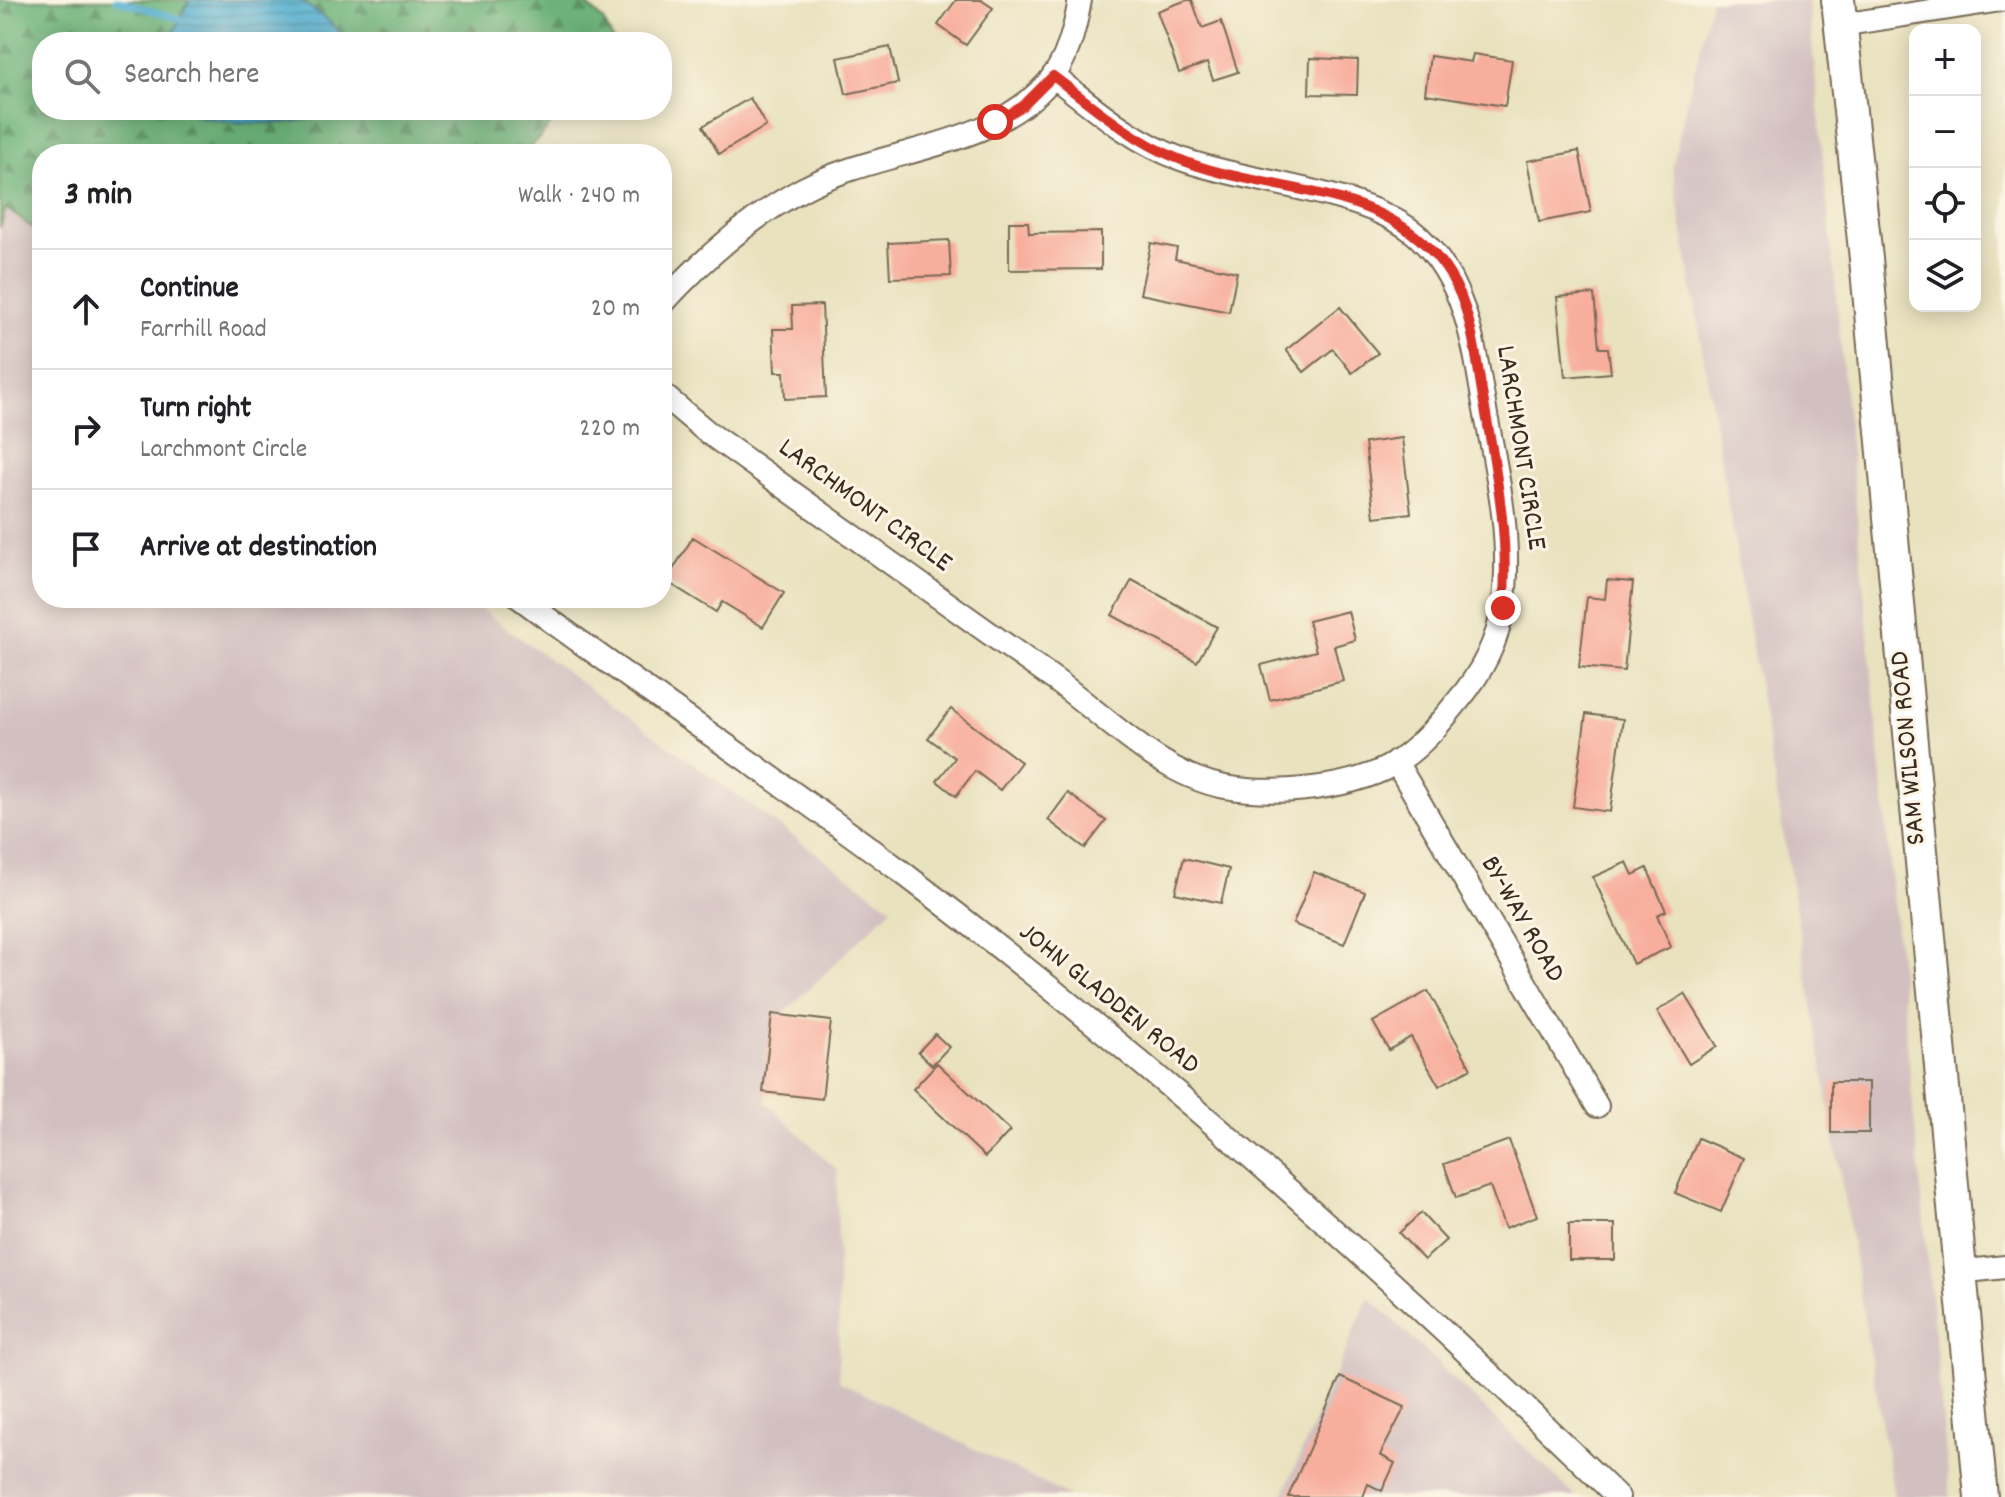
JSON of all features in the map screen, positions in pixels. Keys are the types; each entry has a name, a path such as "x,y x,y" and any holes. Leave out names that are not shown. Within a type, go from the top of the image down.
{"street":[{"path":"672,295 740,230 804,189 880,159 995,122 1023,106 1053,76 1065,52 1080,0"},
{"path":"1839,12 2001,0"},
{"name":"SAM WILSON ROAD","path":"1839,12 1866,259 1981,1497"},
{"name":"LARCHMONT CIRCLE","path":"672,402 706,431 1166,763 1194,778 1224,787 1290,790 1361,777 1396,762 1434,731 1484,665 1503,608 1505,544 1493,451 1472,338 1451,275 1420,238 1374,208 1213,170 1174,157 1112,121 1053,76"},
{"name":"JOHN GLADDEN ROAD","path":"534,608 896,868 1188,1103 1380,1269 1618,1497"},
{"name":"BY-WAY ROAD","path":"1396,762 1597,1106"},
{"path":"1958,1272 2005,1267"}],"shaded area":[{"path":"1711,0 1808,0 1950,1497 1894,1497 1672,167"},
{"path":"6,208 32,228 32,608 479,608 892,908 778,1019 766,1102 837,1170 839,1381 1070,1497 0,1497 0,227"},
{"path":"1369,1297 1576,1497 1282,1497"}],"green space":[{"path":"0,0 582,0 603,20 609,32 32,32 32,120 555,120 534,144 32,144 32,228 6,208 0,228"}],"water":[{"path":"189,0 300,0 340,32 174,32"},
{"path":"224,120 301,120 280,123"}],"building":[{"path":"956,0 981,0 993,8 966,45 938,25"},
{"path":"1192,0 1202,28 1221,21 1238,72 1213,80 1207,63 1179,73 1157,11"},
{"path":"890,47 898,83 846,94 838,58"},
{"path":"1473,54 1512,60 1505,106 1425,94 1430,56 1471,62"},
{"path":"1310,58 1358,60 1357,95 1309,94"},
{"path":"750,98 766,126 719,154 703,126"},
{"path":"1579,151 1591,212 1539,222 1527,161"},
{"path":"1009,222 1028,222 1029,233 1101,232 1101,269 1009,270"},
{"path":"949,240 951,276 890,278 888,243"},
{"path":"1151,243 1177,248 1175,259 1237,272 1229,312 1140,294"},
{"path":"1594,294 1599,348 1608,348 1611,373 1565,377 1557,297"},
{"path":"822,305 826,397 785,399 784,372 775,372 773,329 793,329 792,306"},
{"path":"1340,307 1378,353 1352,373 1333,349 1304,372 1286,350"},
{"path":"1402,438 1411,513 1374,517 1365,443"},
{"path":"693,537 784,593 763,627 722,602 716,612 672,585 672,571"},
{"path":"1132,580 1217,627 1197,662 1112,615"},
{"path":"1607,580 1633,582 1624,671 1579,667 1587,597 1605,599"},
{"path":"1348,611 1355,640 1334,646 1343,681 1270,700 1261,665 1316,651 1308,621"},
{"path":"951,709 1021,762 1000,790 975,771 956,796 937,781 955,758 928,738"},
{"path":"1586,714 1623,719 1610,812 1573,807"},
{"path":"1068,793 1106,821 1085,848 1048,820"},
{"path":"1184,858 1229,869 1221,903 1175,893"},
{"path":"1627,862 1633,875 1647,868 1666,911 1657,915 1671,947 1633,964 1593,877"},
{"path":"1314,872 1365,892 1344,944 1293,924"},
{"path":"1428,991 1471,1068 1439,1086 1411,1037 1389,1050 1373,1022"},
{"path":"1685,994 1717,1046 1689,1064 1657,1011"},
{"path":"772,1014 831,1021 822,1099 763,1092"},
{"path":"935,1034 949,1047 932,1065 918,1052"},
{"path":"937,1063 1010,1131 985,1157 913,1089"},
{"path":"1831,1082 1869,1082 1869,1133 1831,1133"},
{"path":"1698,1138 1744,1158 1721,1212 1675,1193"},
{"path":"1509,1140 1537,1216 1505,1228 1490,1186 1456,1198 1444,1164"},
{"path":"1421,1213 1446,1240 1424,1260 1399,1233"},
{"path":"1569,1224 1615,1224 1615,1260 1569,1260"},
{"path":"1340,1377 1405,1407 1380,1455 1395,1463 1382,1491 1368,1484 1363,1497 1288,1497"}],"waterway":[{"path":"116,0 187,21"}],"route":[{"path":"995,122 1023,106 1053,76 1112,121 1174,157 1213,170 1374,208 1397,219 1420,238 1451,275 1472,338 1501,503 1507,576 1503,608"}]}
